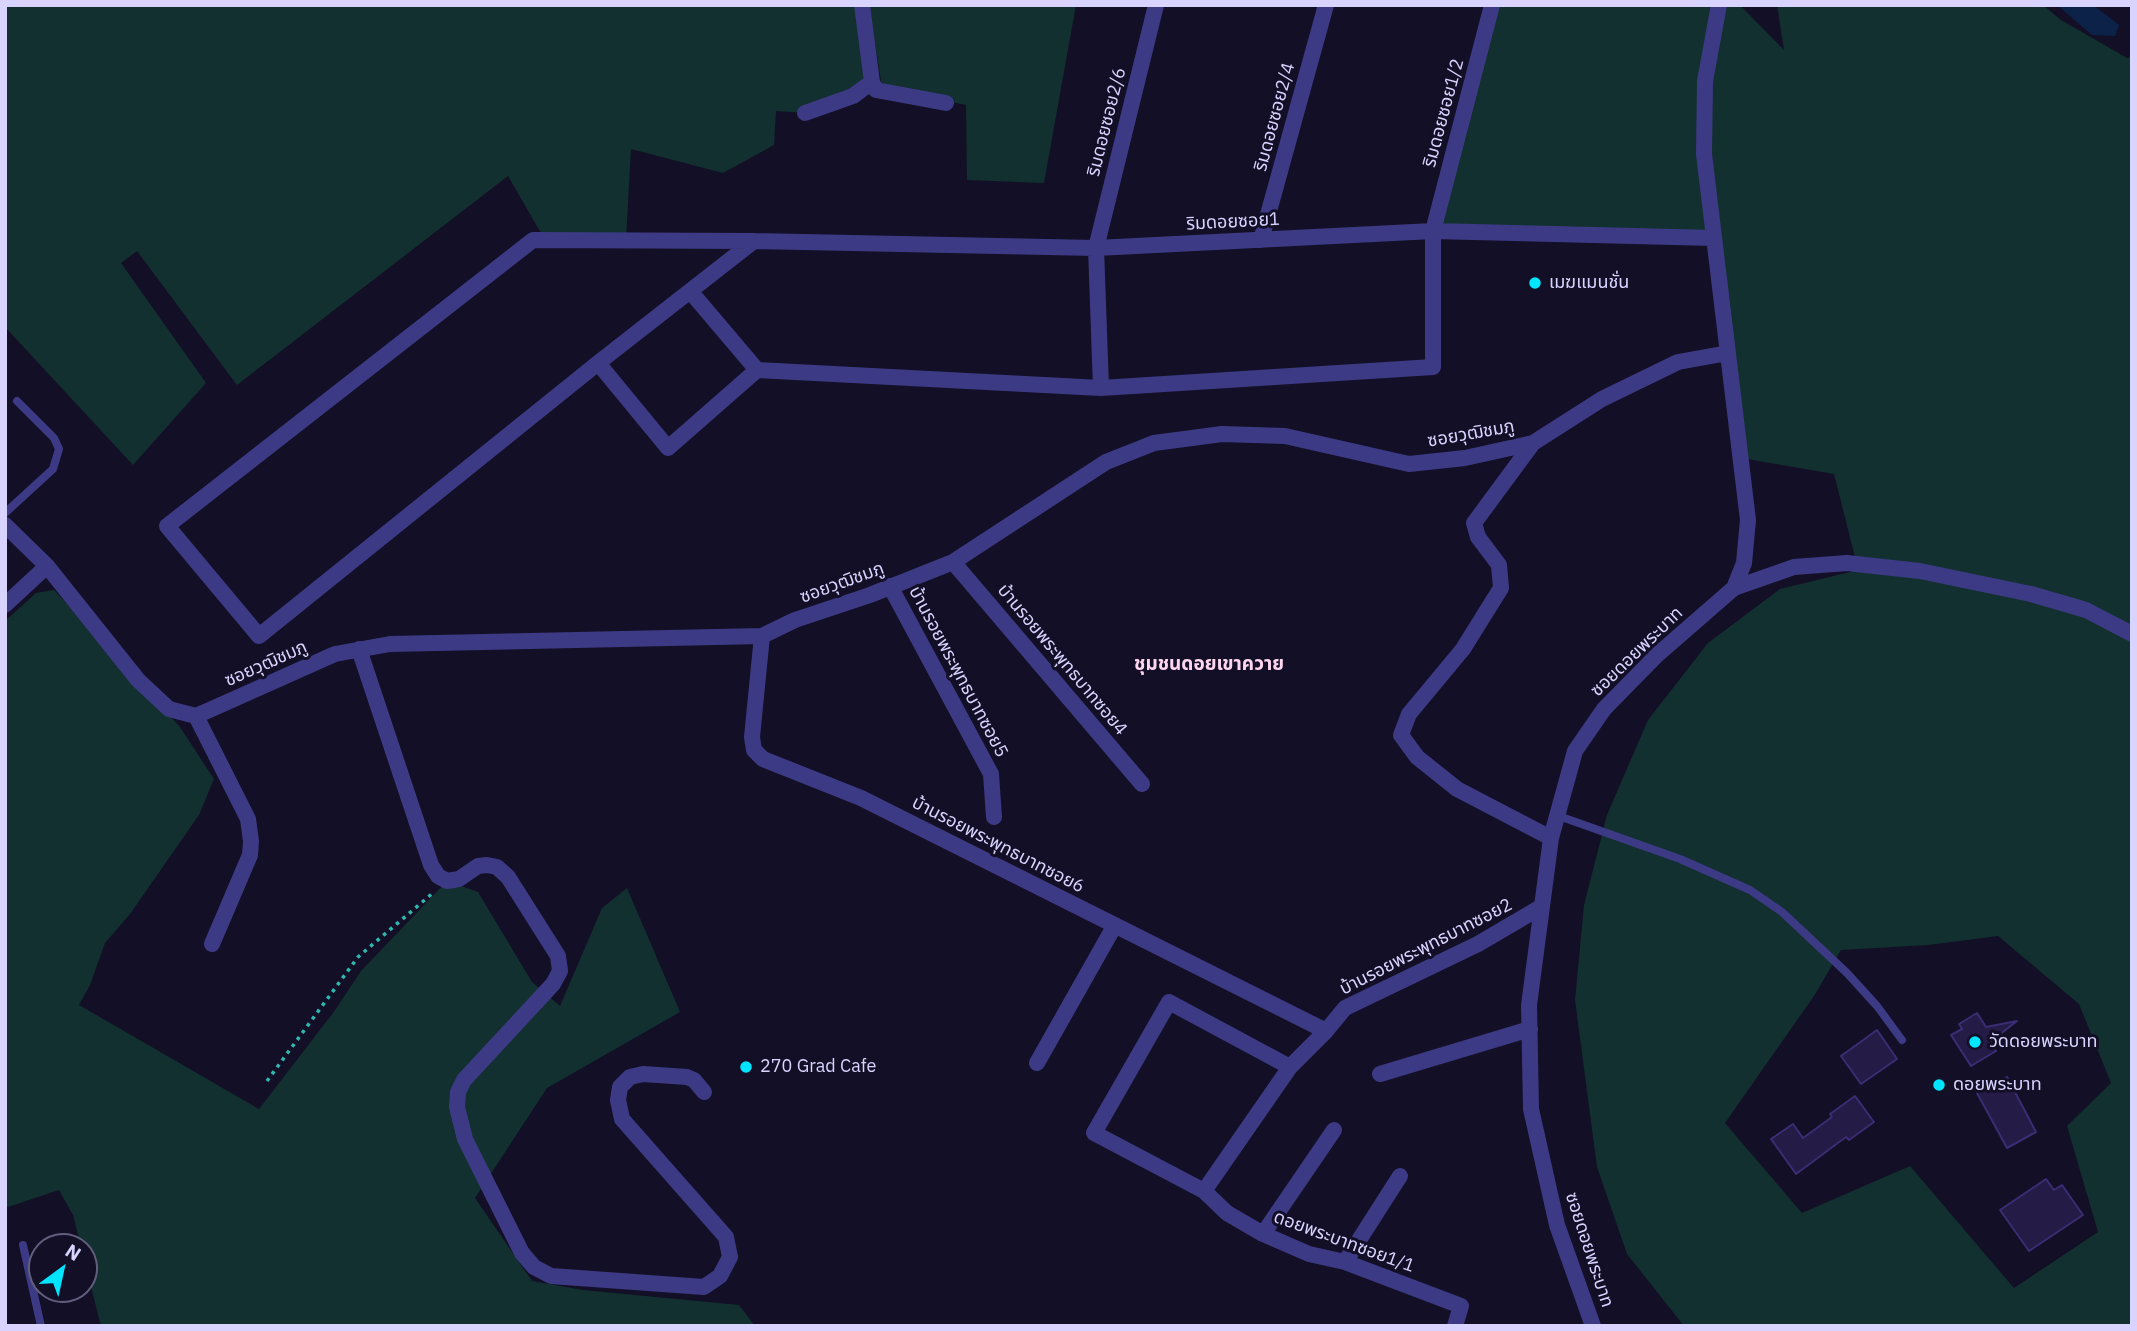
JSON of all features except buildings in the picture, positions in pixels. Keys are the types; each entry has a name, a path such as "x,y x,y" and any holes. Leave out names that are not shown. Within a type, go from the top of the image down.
{"street":[{"path":"862,5 872,82 876,90 880,93 946,103"},
{"name":"ริมดอยซอย2/6","path":"1101,388 1096,248 1156,5"},
{"name":"ริมดอยซอย2/4","path":"1261,240 1326,5"},
{"name":"ริมดอยซอย1/2","path":"1101,388 1433,367 1433,231 1492,5"},
{"path":"1719,5 1705,81 1704,154 1748,520 1744,562 1734,588"},
{"path":"805,113 853,96 872,82"},
{"name":"ริมดอยซอย1","path":"598,363 259,636 167,526 533,240 1096,248 1433,231 1714,238"},
{"path":"754,242 598,363 668,448 757,370 1101,388"},
{"path":"690,291 757,370"},
{"name":"ซอยวุฒิชมภู","path":"196,716 335,654 390,644 762,636 795,620 953,562 1106,462 1154,443 1222,434 1285,436 1409,464 1465,458 1533,443 1602,399 1678,362 1728,353"},
{"path":"1533,443 1474,523 1478,537 1499,565 1501,588 1463,649 1409,714 1401,735 1417,757 1457,789 1551,838"},
{"path":"5,525 47,566 138,680 169,709 196,716 248,819 250,855 212,944"},
{"name":"บ้านรอยพระพุทธบาทซอย4","path":"953,562 1142,784"},
{"path":"1734,588 1794,567 1847,563 1920,571 2031,594 2086,610 2132,634"},
{"path":"5,605 47,566"},
{"name":"บ้านรอยพระพุทธบาทซอย5","path":"890,586 991,774 994,817"},
{"name":"ซอยดอยพระบาท","path":"1593,1326 1557,1225 1531,1109 1529,1005 1551,838 1575,751 1604,709 1657,654 1734,588"},
{"name":"บ้านรอยพระพุทธบาทซอย6","path":"762,636 752,726 754,750 763,759 861,798 1326,1031"},
{"path":"359,649 431,865 438,876 447,881 459,879 478,866 498,867 508,877 558,956 560,971 553,984 464,1080 458,1092 457,1107 465,1139 522,1253 534,1267 551,1276 704,1287 720,1276 730,1257 726,1237 622,1119 618,1101 620,1087 631,1077 643,1074 687,1077 694,1080 704,1092"},
{"name":"บ้านรอยพระพุทธบาทซอย2","path":"1205,1191 1290,1067 1345,1008 1478,944 1541,907"},
{"path":"1037,1063 1115,925"},
{"name":"ดอยพระบาทซอย1/1","path":"1290,1067 1170,1002 1094,1133 1205,1191 1227,1213 1263,1234 1310,1254 1345,1262 1461,1306 1455,1326"},
{"path":"1380,1074 1530,1029"},
{"path":"1263,1234 1334,1130"},
{"path":"1345,1262 1400,1176"}],"lane":[{"path":"5,513 53,469 59,449 54,438 17,401"},
{"path":"1556,815 1680,859 1750,890 1782,912 1847,973 1877,1006 1902,1040"},
{"path":"23,1245 41,1326"}],"path":[{"path":"267,1081 358,957 447,881"}],"green space":[{"path":"5,5 862,5 872,82 805,113 776,111 774,145 723,173 631,149 626,240 545,240 508,176 237,385 137,251 121,263 206,383 133,465 5,327"},
{"path":"869,5 1076,5 1044,183 967,180 966,105 882,87"},
{"path":"1492,5 1740,5 1784,50 1777,5 2043,5 2061,20 2127,58 2132,57 2132,1326 1684,1326 1627,1254 1597,1167 1575,1000 1584,905 1607,815 1648,720 1708,643 1780,589 1879,565 1855,557 1834,474 1741,458 1714,238 1433,231","holes":["1998,936 2079,1004 2111,1083 2067,1126 2098,1232 2014,1288 1910,1166 1802,1213 1725,1123 1814,996 1841,950 1928,945"]},
{"path":"54,590 180,727 214,779 199,815 130,914 105,943 90,985 79,1005 259,1109 333,1013 361,971 447,881 478,892 532,982 560,1006 602,908 627,888 680,1012 547,1088 475,1198 532,1281 583,1290 739,1305 755,1326 101,1326 95,1303 98,1303 98,1233 78,1233 73,1215 59,1190 5,1208 5,621 36,593"}],"water":[{"path":"2057,5 2093,5 2119,25 2115,36 2092,35"}],"place":[{"name":"เมฆแมนชั่น","path":"1535,283"},
{"name":"วัดดอยพระบาท","path":"1975,1042"},
{"name":"270 Grad Cafe","path":"746,1067"},
{"name":"ดอยพระบาท","path":"1939,1085"}],"district":[{"name":"ชุมชนดอยเขาควาย","path":"1209,665"}]}
